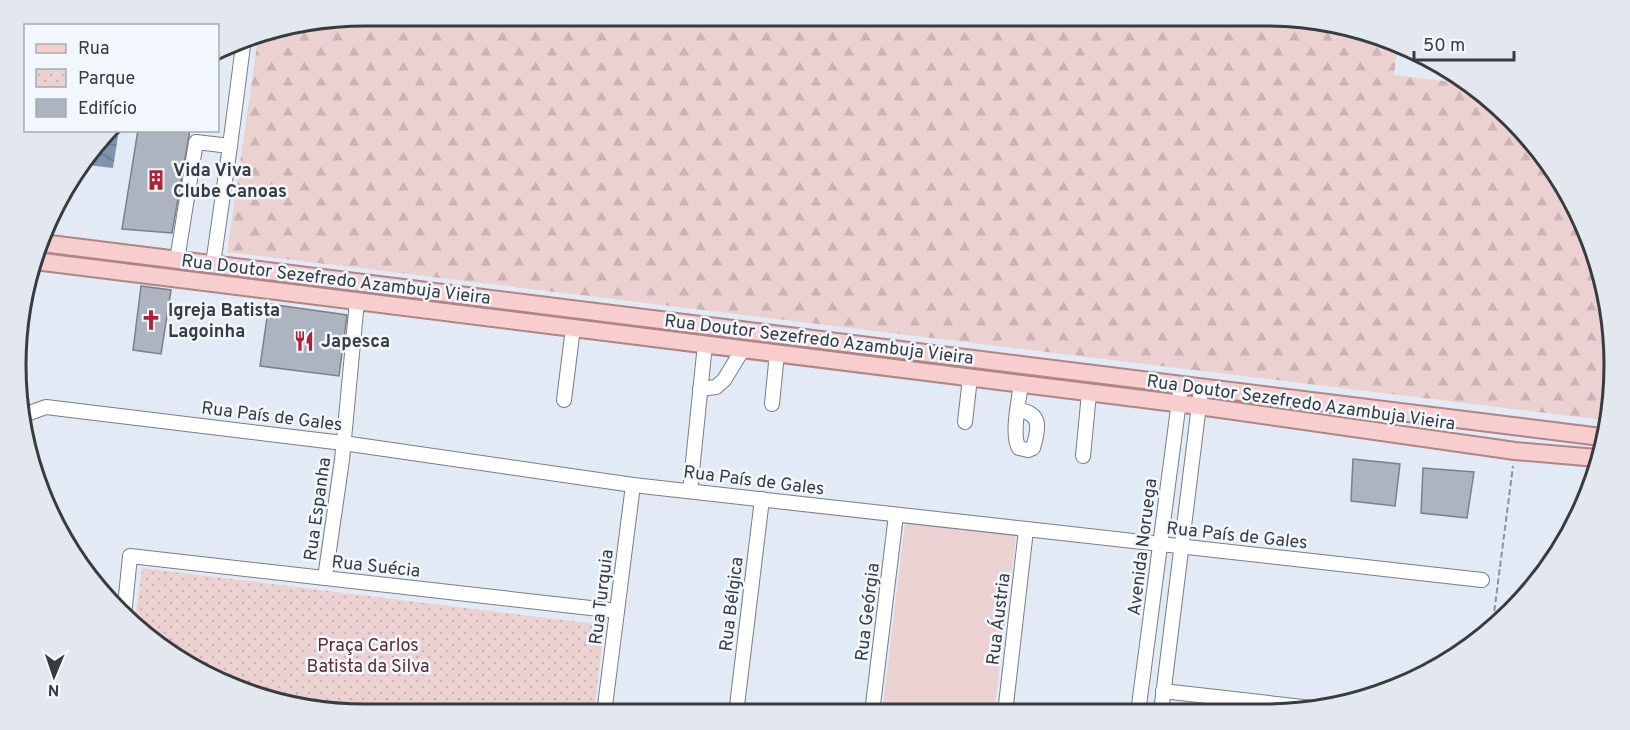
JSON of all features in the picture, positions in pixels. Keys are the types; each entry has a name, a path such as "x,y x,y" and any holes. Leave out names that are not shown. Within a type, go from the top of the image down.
{"main road":[{"name":"Rua Doutor Sezefredo Azambuja Vieira","path":"48,244 1597,436"},
{"name":"Rua Doutor Sezefredo Azambuja Vieira","path":"42,262 1198,406 1515,451 1591,458"}],"street":[{"path":"213,264 243,48"},
{"path":"177,260 197,136 230,146"},
{"name":"Rua Espanha","path":"325,578 343,443 357,301"},
{"path":"564,400 573,328"},
{"path":"690,491 705,344"},
{"path":"700,389 716,387 724,380 743,349"},
{"path":"772,404 777,353"},
{"path":"965,422 970,378"},
{"path":"1018,410 1021,384"},
{"name":"Avenida Noruega","path":"1139,704 1181,386"},
{"path":"1162,704 1201,389"},
{"path":"1083,456 1089,393"},
{"name":"Rua País de Gales","path":"29,415 46,407 343,443 633,485 1482,580"},
{"name":"Rua Turquia","path":"605,704 633,485"},
{"name":"Rua Bélgica","path":"737,704 762,499"},
{"name":"Rua Geórgia","path":"873,704 896,515"},
{"name":"Rua Áustria","path":"1006,704 1026,530"},
{"name":"Rua Suécia","path":"125,605 130,556 617,611"},
{"path":"1163,691 1277,704"}],"path":[{"path":"1494,616 1515,451"}],"green space":[{"path":"343,26 1287,26 1309,28 1353,37 1397,52 1394,75 1452,82 1489,110 1534,158 1559,195 1579,235 1593,277 1604,343 1602,409 1600,420 227,252 257,44 299,32"},
{"path":"905,523 1016,536 995,704 883,704"},
{"name":"Praça Carlos Batista da Silva","path":"142,568 604,625 595,704 343,704 277,693 235,679 176,647 136,615"}],"water":[{"path":"115,135 118,136 113,168 91,165"}],"building":[{"name":"Vida Viva Clube Canoas","path":"138,132 190,132 172,233 122,229"},
{"name":"Igreja Batista Lagoinha","path":"141,286 171,290 161,354 133,350"},
{"name":"Japesca","path":"269,304 347,315 339,376 260,366"},
{"path":"1353,459 1400,464 1395,506 1351,501"},
{"path":"1423,468 1474,472 1467,518 1421,513"}],"place":[{"name":"Vida Viva Clube Canoas","path":"156,180"},
{"name":"Igreja Batista Lagoinha","path":"151,320"},
{"name":"Japesca","path":"304,341"}]}
